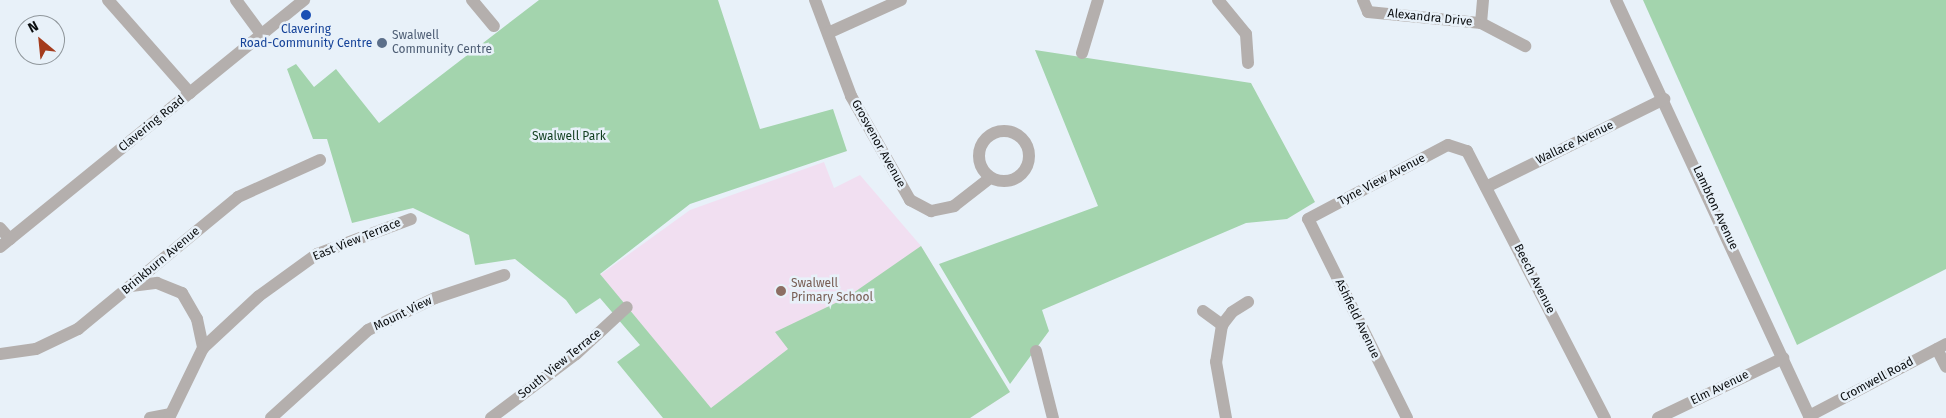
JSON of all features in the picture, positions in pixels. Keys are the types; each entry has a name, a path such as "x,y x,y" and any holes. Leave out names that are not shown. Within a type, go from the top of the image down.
{"street":[{"path":"108,0 190,93"},
{"path":"236,0 261,34"},
{"name":"Clavering Road","path":"5,243 304,0"},
{"path":"472,0 494,26"},
{"name":"Grosvenor Avenue","path":"815,0 851,96 910,200 931,211 954,206 990,178"},
{"path":"828,33 901,0"},
{"path":"1082,53 1098,0"},
{"path":"1218,0 1246,34 1248,63"},
{"name":"Alexandra Drive","path":"1362,0 1368,12 1481,23 1483,0"},
{"name":"Lambton Avenue","path":"1616,0 1664,99 1809,417"},
{"path":"1481,23 1525,46"},
{"name":"Wallace Avenue","path":"1486,187 1664,99"},
{"path":"1005,130 1018,134 1028,150 1026,170 1016,179 1003,182 990,178 981,168 978,155 982,142 992,133 1005,130"},
{"name":"Tyne View Avenue","path":"1308,219 1448,145 1456,147"},
{"name":"Beech Avenue","path":"1456,147 1467,151 1606,418"},
{"name":"Brinkburn Avenue","path":"0,354 36,350 78,329 238,197 320,160"},
{"name":"East View Terrace","path":"170,416 203,348 259,296 317,254 411,219"},
{"name":"Ashfield Avenue","path":"1308,219 1407,418"},
{"path":"0,228 5,243"},
{"name":"Mount View","path":"271,418 368,330 436,298 504,275"},
{"path":"130,286 157,283 182,293 197,319 203,348"},
{"path":"1226,418 1216,362 1222,325 1232,312 1248,302"},
{"name":"South View Terrace","path":"491,418 576,354 627,307"},
{"path":"1203,311 1222,325"},
{"path":"1941,346 1946,367"},
{"name":"Cromwell Road","path":"1809,417 1941,346"},
{"path":"1036,351 1053,418"},
{"name":"Elm Avenue","path":"1658,418 1783,358"},
{"path":"150,418 170,416"}],"shaded area":[{"name":"Swalwell Primary School","path":"824,162 834,188 860,175 921,246 1010,392 970,418 719,418 600,275 690,210"}],"green space":[{"name":"Swalwell Park","path":"539,0 718,0 760,129 833,109 847,151 690,204 600,274 711,408 788,349 775,332 846,298 921,246 1010,392 970,418 663,418 617,362 640,345 600,298 576,314 566,300 515,259 475,265 469,235 413,208 352,223 327,139 313,139 287,69 296,64 314,87 336,69 379,123"},
{"path":"1643,0 1946,0 1946,269 1797,345"},
{"path":"1035,50 1251,83 1315,202 1287,219 1246,223 1042,310 1049,331 1010,384 939,264 1098,206"}],"place":[{"name":"Clavering Road-Community Centre","path":"306,15"},
{"name":"Swalwell Community Centre","path":"382,43"},
{"name":"Swalwell Primary School","path":"781,291"}]}
